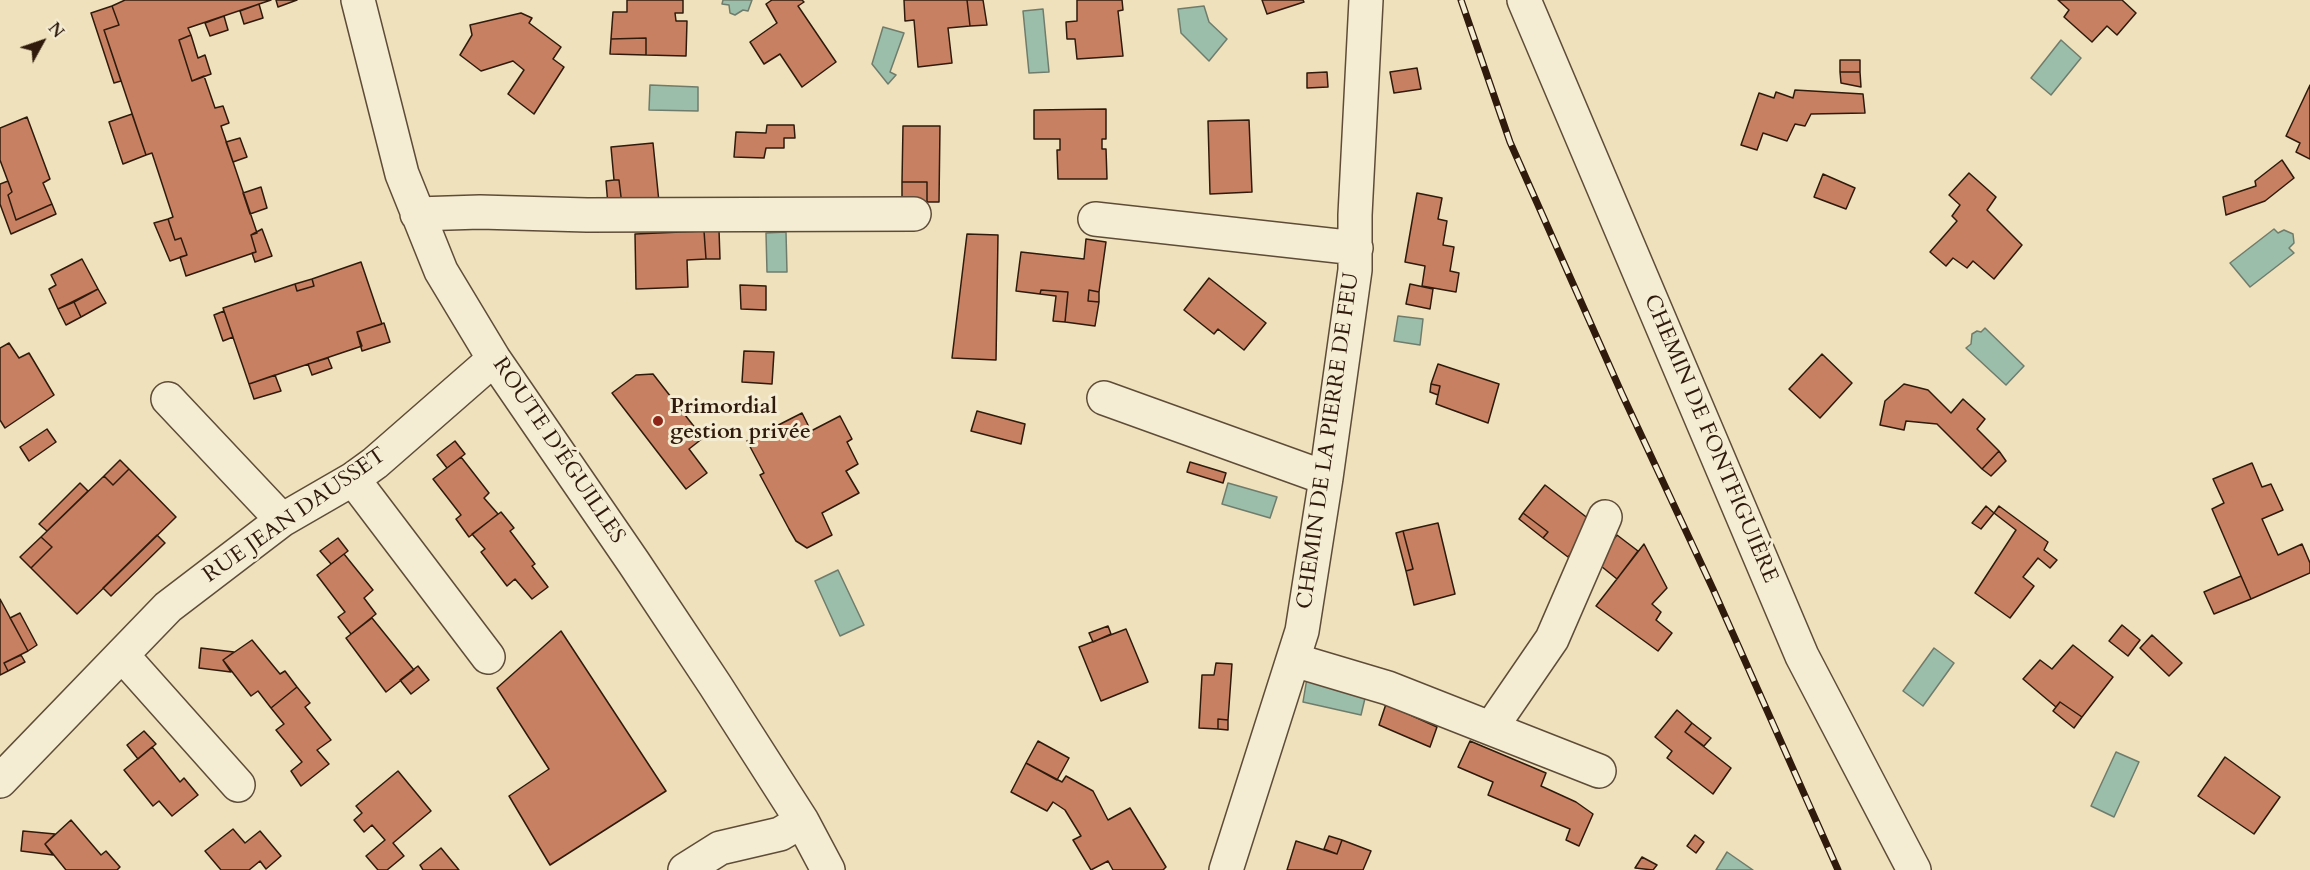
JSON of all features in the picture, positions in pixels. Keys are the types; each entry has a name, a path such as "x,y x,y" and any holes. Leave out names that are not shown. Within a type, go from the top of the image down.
{"street":[{"name":"ROUTE D'ÉGUILLES","path":"358,0 402,174 441,271 494,359 634,563 802,821 828,870"},
{"name":"CHEMIN DE LA PIERRE DE FEU","path":"1226,870 1302,631 1355,270 1355,216 1366,0"},
{"name":"CHEMIN DE FONTFIGUIÈRE","path":"1524,0 1802,657 1914,870"},
{"path":"417,214 480,212 587,215 914,214"},
{"path":"1095,219 1356,248"},
{"name":"RUE JEAN DAUSSET","path":"0,781 168,607 282,520 375,463 494,359"},
{"path":"1104,398 1326,478"},
{"path":"168,399 282,520"},
{"path":"352,479 488,657"},
{"path":"1491,728 1552,639 1605,517"},
{"path":"122,655 238,785"},
{"path":"1294,660 1388,688 1599,771"},
{"path":"685,870 720,848 780,834 802,821"}],"shaded area":[{"path":"723,0 752,0 748,11 743,10 735,15 730,13 729,5 722,4"},
{"path":"1204,6 1209,22 1227,39 1209,61 1181,33 1178,9"},
{"path":"1043,9 1049,72 1029,73 1023,11"},
{"path":"883,27 904,33 890,72 896,75 888,84 872,64"},
{"path":"2061,40 2081,58 2051,95 2031,78"},
{"path":"650,85 698,87 698,111 649,110"},
{"path":"2274,229 2278,233 2284,230 2293,234 2294,243 2289,248 2294,253 2250,287 2230,263"},
{"path":"786,232 787,272 767,272 766,233"},
{"path":"1398,316 1423,319 1420,345 1394,341"},
{"path":"1985,328 2024,366 2006,385 1966,348 1971,344 1972,334 1977,331 1981,332"},
{"path":"1228,483 1277,497 1270,518 1222,504"},
{"path":"838,570 864,625 840,636 815,581"},
{"path":"1934,648 1954,663 1923,706 1903,691"},
{"path":"1307,678 1367,690 1361,715 1303,702"},
{"path":"2116,752 2139,762 2114,817 2091,806"},
{"path":"1727,852 1753,870 1716,870"}],"building":[{"path":"125,0 271,0 188,28 191,35 179,40 192,81 204,76 215,108 223,106 229,123 221,126 257,233 251,235 256,252 186,276 180,257 187,255 181,238 175,240 168,219 173,217 152,153 146,155 104,30 119,25 112,6"},
{"path":"276,0 297,0 278,7"},
{"path":"627,0 683,0 683,13 675,13 676,21 687,21 686,56 646,55 646,38 611,39 613,12 627,12"},
{"path":"772,0 802,0 804,2 798,6 836,62 802,87 780,54 764,64 750,42 777,23 766,4"},
{"path":"904,0 967,0 970,26 948,28 952,63 918,67 914,20 905,21"},
{"path":"967,0 983,0 987,25 970,26"},
{"path":"1077,0 1122,0 1123,10 1118,11 1123,56 1077,59 1075,39 1067,39 1066,22 1077,21"},
{"path":"1262,0 1303,0 1304,2 1267,14"},
{"path":"2058,0 2122,0 2136,13 2117,35 2107,26 2092,42 2064,17 2069,10"},
{"path":"259,4 263,18 244,24 240,11"},
{"path":"112,6 119,25 104,30 121,81 114,83 91,13"},
{"path":"521,13 532,18 529,23 561,47 553,59 564,67 534,114 508,94 524,70 513,61 481,71 460,55 472,35 470,25"},
{"path":"224,16 228,30 210,36 205,23"},
{"path":"191,35 198,58 205,55 211,74 192,81 179,40"},
{"path":"646,38 646,55 610,54 611,39"},
{"path":"1840,60 1860,60 1860,72 1840,72"},
{"path":"1417,68 1421,89 1394,93 1390,72"},
{"path":"1327,72 1328,87 1307,88 1307,73"},
{"path":"1840,72 1860,72 1861,87 1841,83"},
{"path":"2310,85 2310,159 2296,152 2300,143 2286,136"},
{"path":"1795,90 1863,94 1865,113 1811,114 1805,126 1795,124 1787,141 1763,133 1757,150 1741,145 1759,93 1774,98 1776,92 1793,98"},
{"path":"1106,109 1106,139 1102,139 1102,149 1106,149 1107,179 1058,179 1057,150 1060,150 1060,139 1034,139 1034,110"},
{"path":"132,114 146,155 123,164 109,122"},
{"path":"27,117 50,179 43,183 52,204 16,220 8,195 12,192 0,160 0,128"},
{"path":"1249,120 1252,192 1210,194 1208,121"},
{"path":"767,125 794,125 795,138 784,138 784,148 766,148 764,158 734,157 736,132 766,133"},
{"path":"903,126 940,126 939,202 927,202 927,182 902,182"},
{"path":"240,138 247,157 233,162 226,142"},
{"path":"653,143 659,202 622,205 619,180 614,180 611,147"},
{"path":"2282,160 2294,178 2265,201 2226,215 2223,197 2256,186 2255,181"},
{"path":"1969,173 1996,197 1987,210 2022,245 1994,279 1973,261 1967,268 1953,258 1946,266 1930,252 1957,221 1952,216 1960,205 1949,195"},
{"path":"1823,174 1855,188 1846,209 1814,197"},
{"path":"619,180 622,205 608,206 606,181"},
{"path":"8,181 12,192 8,195 16,220 52,204 56,214 11,234 0,204 0,184"},
{"path":"902,182 927,182 927,202 902,201"},
{"path":"261,187 267,208 250,214 243,193"},
{"path":"1417,193 1442,198 1438,219 1447,221 1443,245 1454,247 1450,271 1459,273 1456,292 1422,286 1425,266 1405,262"},
{"path":"168,219 175,240 181,238 187,255 170,261 154,223"},
{"path":"262,229 272,256 255,262 252,253 256,252 251,235"},
{"path":"719,230 720,259 706,259 704,231"},
{"path":"704,231 706,259 687,260 688,287 636,289 635,234"},
{"path":"967,234 998,235 996,360 952,358"},
{"path":"1086,239 1106,242 1099,292 1089,290 1088,301 1099,302 1095,326 1065,322 1068,292 1041,290 1040,294 1016,291 1021,252 1084,259"},
{"path":"82,259 98,289 58,309 49,289 56,285 51,275"},
{"path":"361,262 382,324 357,332 362,346 249,384 223,308 295,284 297,291 314,286 312,279"},
{"path":"1209,278 1266,323 1244,350 1218,329 1214,334 1184,310"},
{"path":"312,279 314,286 297,291 295,284"},
{"path":"1410,284 1433,289 1430,309 1406,304"},
{"path":"740,285 766,286 766,310 741,309"},
{"path":"98,289 106,303 81,317 74,302"},
{"path":"1041,290 1068,292 1065,322 1053,321 1056,296 1040,294"},
{"path":"1089,290 1099,292 1099,302 1088,301"},
{"path":"74,302 81,317 66,325 58,309"},
{"path":"224,311 233,337 223,341 214,315"},
{"path":"384,323 390,342 362,351 357,332"},
{"path":"9,343 19,358 29,353 54,395 5,428 0,420 0,348"},
{"path":"744,351 774,352 772,384 742,382"},
{"path":"1822,354 1852,383 1820,418 1789,389"},
{"path":"328,358 332,368 312,375 308,364"},
{"path":"1438,364 1499,384 1488,423 1436,404 1440,386 1431,384"},
{"path":"653,374 703,438 689,449 707,473 686,489 612,393 636,375"},
{"path":"275,375 281,391 254,399 249,384"},
{"path":"1431,384 1440,386 1438,395 1430,392"},
{"path":"1904,384 1928,390 1951,413 1963,399 1985,419 1977,429 1999,451 1982,469 1937,424 1906,421 1904,430 1880,425 1885,401"},
{"path":"977,411 1025,424 1021,444 971,431"},
{"path":"802,413 811,431 840,416 852,439 847,442 858,464 846,471 859,493 822,513 832,535 807,548 796,541 789,529 760,475 764,473 747,441"},
{"path":"47,429 56,442 29,461 20,447"},
{"path":"455,441 465,454 447,468 437,455"},
{"path":"1999,451 2006,461 1991,476 1982,469"},
{"path":"461,457 489,493 484,498 498,514 469,537 456,519 461,515 433,479"},
{"path":"120,460 129,469 113,485 104,476"},
{"path":"1190,462 1226,473 1223,483 1187,472"},
{"path":"2252,463 2262,487 2271,484 2283,510 2262,519 2278,555 2302,544 2310,563 2310,573 2251,599 2212,509 2224,503 2213,479"},
{"path":"129,469 176,517 77,614 31,568 52,547 41,537 104,476 113,485"},
{"path":"80,483 88,491 47,531 39,524"},
{"path":"1545,485 1594,523 1568,557 1543,538 1548,532 1523,513"},
{"path":"1986,506 1994,513 1981,529 1972,523"},
{"path":"1999,506 2048,542 2044,550 2057,560 2050,568 2038,558 2023,577 2034,586 2010,618 1975,593 2016,530 1994,513"},
{"path":"501,512 514,528 510,531 535,564 532,566 548,587 532,599 515,579 507,586 481,552 485,549 472,534"},
{"path":"1523,513 1548,532 1543,538 1519,519"},
{"path":"1438,523 1455,594 1414,605 1406,571 1413,569 1403,531"},
{"path":"1403,531 1413,569 1406,571 1396,533"},
{"path":"157,535 165,543 111,596 103,588"},
{"path":"1617,535 1638,551 1617,579 1596,562"},
{"path":"41,537 52,547 31,568 20,557"},
{"path":"338,538 348,551 331,564 320,551"},
{"path":"1644,544 1667,588 1652,604 1661,612 1656,620 1672,633 1658,651 1596,606"},
{"path":"344,554 373,590 364,598 376,614 351,634 338,617 345,612 317,575"},
{"path":"2241,576 2251,599 2214,614 2204,592"},
{"path":"0,599 28,651 4,663 8,671 0,675"},
{"path":"20,613 37,645 28,651 10,618"},
{"path":"372,618 414,670 386,692 346,638"},
{"path":"2122,625 2140,640 2128,656 2109,641"},
{"path":"1108,626 1111,634 1093,642 1089,633"},
{"path":"1126,629 1148,682 1101,701 1079,647"},
{"path":"561,631 666,791 550,865 509,796 549,769 497,688"},
{"path":"2152,635 2182,663 2169,676 2140,648"},
{"path":"252,640 280,674 285,671 297,687 271,708 258,691 251,696 223,660"},
{"path":"2073,645 2113,677 2082,717 2060,702 2056,707 2023,679 2040,660 2052,669"},
{"path":"201,648 234,652 223,660 231,672 199,668"},
{"path":"21,655 25,662 8,671 4,663"},
{"path":"1216,663 1232,664 1228,720 1218,719 1218,729 1199,728 1202,675 1214,675"},
{"path":"418,666 429,680 411,694 400,680"},
{"path":"297,687 310,703 305,707 331,740 317,750 329,764 301,786 291,771 302,762 276,730 284,724 271,708"},
{"path":"2060,702 2082,717 2074,728 2053,711"},
{"path":"1386,704 1437,727 1430,747 1379,725"},
{"path":"1677,710 1692,723 1685,732 1731,768 1713,794 1667,758 1672,751 1655,737"},
{"path":"1218,719 1228,720 1228,730 1218,729"},
{"path":"1692,723 1711,738 1704,746 1685,732"},
{"path":"144,731 156,744 138,759 127,745"},
{"path":"1038,741 1069,758 1057,780 1026,763"},
{"path":"1470,741 1546,773 1541,786 1576,802 1593,814 1579,846 1566,840 1570,829 1488,795 1493,782 1458,767"},
{"path":"152,747 180,782 184,778 198,795 172,816 159,801 153,806 124,770"},
{"path":"2225,757 2280,797 2254,834 2198,796"},
{"path":"1026,763 1062,782 1066,776 1093,791 1108,820 1130,808 1166,867 1163,870 1113,870 1108,861 1091,870 1073,840 1081,836 1065,810 1053,802 1047,811 1011,792"},
{"path":"398,771 431,811 393,843 404,856 387,870 378,870 366,856 385,840 372,825 364,832 354,820 362,813 356,806"},
{"path":"71,820 101,855 106,851 120,867 117,870 66,870 45,844"},
{"path":"233,829 245,843 260,831 281,856 266,869 260,861 249,870 221,870 205,851"},
{"path":"23,831 55,834 45,844 53,855 21,851"},
{"path":"1695,835 1704,842 1696,853 1687,846"},
{"path":"1329,836 1342,840 1337,854 1324,849"},
{"path":"1342,840 1371,851 1363,870 1287,870 1296,841 1337,854"},
{"path":"441,848 459,870 423,870 420,865"},
{"path":"1642,857 1657,865 1653,870 1635,868"}],"railway":[{"path":"1461,0 1510,142 1838,870"}],"place":[{"name":"Primordial gestion privée","path":"658,421"}]}
